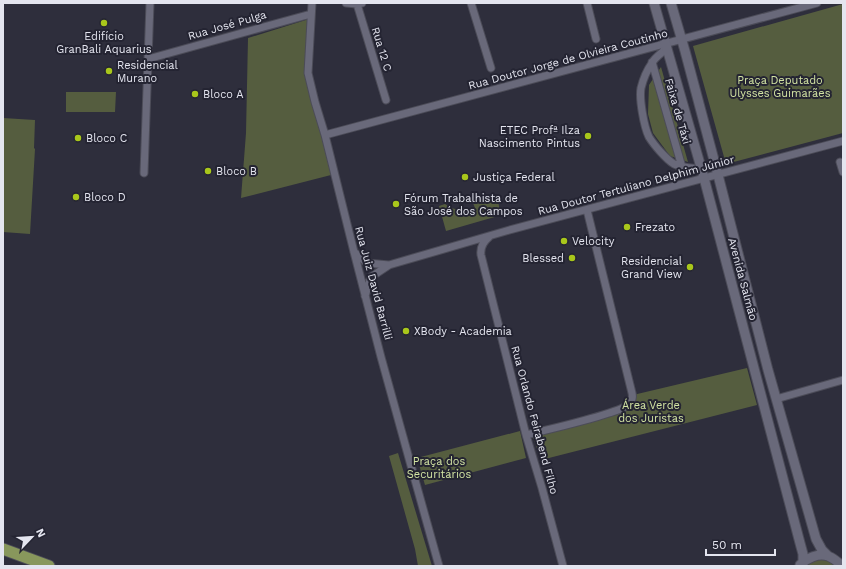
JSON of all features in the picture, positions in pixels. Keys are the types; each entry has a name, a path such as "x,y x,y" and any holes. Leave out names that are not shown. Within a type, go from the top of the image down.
{"main road":[{"path":"3,549 48,566"}],"street":[{"path":"144,173 150,3"},
{"name":"Rua Juiz David Barrilli","path":"312,3 308,73 381,357 439,566"},
{"path":"346,3 359,4"},
{"path":"471,3 491,68"},
{"path":"587,3 596,39"},
{"name":"Avenida Salmão","path":"654,3 754,367 803,554 801,564"},
{"name":"Avenida Salmão","path":"671,3 718,175 768,370 816,540 828,556 841,563"},
{"name":"Rua Doutor Jorge de Olvieira Coutinho","path":"325,135 667,46 681,40 817,3"},
{"name":"Rua 12 C","path":"359,4 386,100"},
{"name":"Rua José Pulga","path":"148,59 311,14"},
{"path":"667,46 652,62 646,73 641,90 641,107 645,123 649,136 664,155 674,163 702,174"},
{"name":"Faixa de Táxi","path":"652,62 682,167"},
{"name":"Rua Doutor Tertuliano Delphim Júnior","path":"365,296 371,277 389,265 587,210 702,174 718,175 843,141"},
{"path":"840,162 843,172"},
{"path":"526,434 584,421 606,414 625,407 631,400 632,393 587,210"},
{"name":"Rua Orlando Feirabend Filho","path":"491,236 482,244 480,251 526,434 563,566"},
{"name":"Rua Doutor Tertuliano Delphim Júnior","path":"354,252 367,263 389,265"},
{"path":"754,367 768,370"},
{"path":"776,399 843,380"},
{"path":"801,564 810,558 819,555 828,556"}],"green space":[{"name":"Praça Deputado Ulysses Guimarães","path":"843,4 843,133 726,164 693,46"},
{"path":"309,19 306,74 331,175 241,198 246,133 248,38"},
{"path":"661,67 688,162 670,156 653,133 648,114 649,85"},
{"path":"66,92 116,92 115,112 66,112"},
{"path":"3,118 35,120 35,149 30,234 3,232"},
{"path":"497,196 500,211 497,212 498,216 446,231 439,206 445,204 459,210 475,208 473,203"},
{"name":"Área Verde dos Juristas","path":"747,368 757,405 541,460 532,434 623,410 633,395"},
{"name":"Praça dos Securitários","path":"520,431 526,458 425,485 417,458"},
{"path":"398,453 432,566 418,566 415,549 389,456"},
{"path":"812,559 828,559 840,566 802,566"}],"place":[{"name":"Edifício GranBali Aquarius","path":"104,23"},
{"name":"Residencial Murano","path":"109,71"},
{"name":"Bloco A","path":"195,94"},
{"name":"ETEC Profª Ilza Nascimento Pintus","path":"588,136"},
{"name":"Bloco C","path":"78,138"},
{"name":"Bloco B","path":"208,171"},
{"name":"Justiça Federal","path":"465,177"},
{"name":"Bloco D","path":"76,197"},
{"name":"Fórum Trabalhista de São José dos Campos","path":"396,204"},
{"name":"Frezato","path":"627,227"},
{"name":"Velocity","path":"564,241"},
{"name":"Blessed","path":"572,258"},
{"name":"Residencial Grand View","path":"690,267"},
{"name":"XBody - Academia","path":"406,331"}]}
